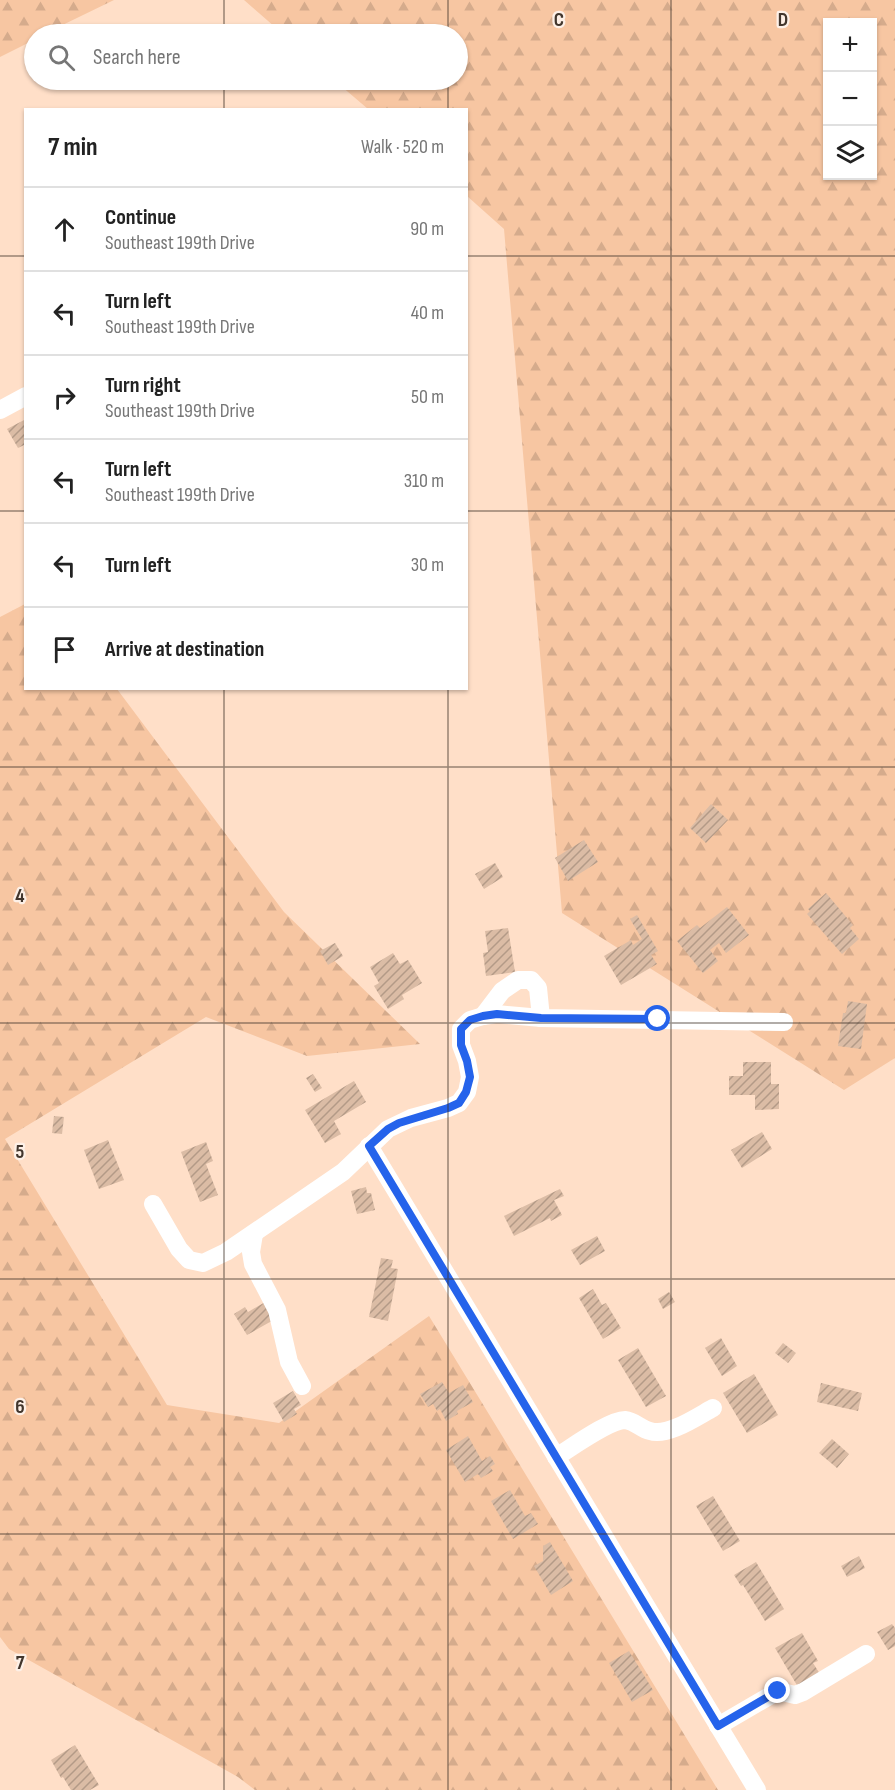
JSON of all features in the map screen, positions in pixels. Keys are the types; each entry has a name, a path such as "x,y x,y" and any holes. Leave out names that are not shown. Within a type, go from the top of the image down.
{"street":[{"path":"0,410 24,397"},
{"path":"483,1016 502,991 518,980 531,980 538,988 541,1018"},
{"path":"153,1204 179,1250 189,1260 203,1263 215,1258 343,1172 388,1129 399,1123 459,1103 466,1092 470,1077 461,1045 461,1029 470,1020 483,1016 497,1014 541,1018 784,1022"},
{"path":"369,1146 757,1790"},
{"path":"254,1233 253,1264 277,1310 289,1362 302,1386"},
{"path":"556,1457 613,1423 624,1420 634,1422 647,1431 662,1431 686,1423 713,1408"},
{"path":"718,1726 778,1691 795,1695 803,1692 866,1654"}],"green space":[{"path":"0,0 114,0 65,24 24,24 24,45 0,57"},
{"path":"244,0 895,0 895,1058 844,1090 562,913 504,229 468,197 468,108 367,108 346,90 468,90 468,24 272,24"},
{"path":"24,605 24,690 118,690 284,912 420,1044 307,1056 206,1017 5,1139 167,1405 279,1423 429,1316 718,1790 255,1790 238,1777 9,1649 0,1637 0,617"}],"building":[{"path":"24,420 24,445 18,448 7,429"},
{"path":"711,804 728,820 706,843 690,828"},
{"path":"584,840 598,862 568,881 555,858"},
{"path":"495,863 503,877 484,889 475,874"},
{"path":"826,893 853,925 850,928 859,939 842,954 807,914 810,911 808,909"},
{"path":"727,907 749,935 726,953 719,943 710,950 718,961 703,973 677,941 697,925 700,928"},
{"path":"637,915 658,951 651,955 657,964 621,985 604,956 631,940 633,945 642,939 630,919"},
{"path":"508,928 515,972 486,976 483,953 488,952 485,931"},
{"path":"335,943 343,956 328,965 320,951"},
{"path":"393,953 400,964 408,960 422,983 402,995 404,999 388,1009 374,986 379,983 370,967"},
{"path":"848,1001 867,1004 861,1049 838,1046 843,1013 846,1013"},
{"path":"743,1062 771,1062 771,1084 779,1084 779,1109 755,1110 755,1095 729,1095 729,1076 743,1076"},
{"path":"313,1074 322,1088 315,1092 306,1078"},
{"path":"354,1081 366,1102 334,1121 341,1134 325,1143 305,1110"},
{"path":"54,1116 64,1117 62,1134 52,1133"},
{"path":"762,1132 772,1149 742,1168 731,1150"},
{"path":"108,1140 124,1180 99,1189 84,1150"},
{"path":"206,1142 213,1161 206,1164 218,1195 200,1202 181,1152"},
{"path":"366,1187 367,1193 371,1193 375,1210 357,1214 351,1191"},
{"path":"560,1189 564,1196 554,1200 562,1215 551,1221 550,1218 514,1236 504,1216"},
{"path":"597,1236 605,1251 580,1265 571,1250"},
{"path":"381,1258 393,1260 391,1268 398,1269 388,1321 369,1317"},
{"path":"593,1289 602,1305 606,1303 621,1328 603,1339 579,1298"},
{"path":"669,1292 675,1302 663,1309 658,1299"},
{"path":"267,1301 277,1318 247,1335 234,1314 245,1307 248,1312"},
{"path":"721,1338 737,1366 722,1376 705,1348"},
{"path":"783,1343 796,1353 788,1363 775,1353"},
{"path":"638,1348 666,1396 646,1407 618,1360"},
{"path":"754,1374 778,1415 747,1433 723,1393"},
{"path":"442,1382 449,1393 463,1385 473,1402 457,1411 458,1414 446,1421 440,1409 437,1411 433,1404 428,1407 420,1394"},
{"path":"821,1383 862,1393 858,1411 817,1402"},
{"path":"293,1391 301,1405 294,1409 297,1414 284,1422 273,1403"},
{"path":"468,1436 482,1461 490,1456 495,1464 490,1467 493,1471 481,1478 478,1474 465,1482 446,1450"},
{"path":"832,1439 849,1454 837,1468 819,1453"},
{"path":"510,1490 525,1516 531,1513 538,1524 513,1539 491,1501"},
{"path":"713,1496 740,1541 723,1551 696,1506"},
{"path":"550,1542 573,1581 551,1595 534,1566 543,1561 543,1546"},
{"path":"859,1556 865,1568 847,1577 841,1566"},
{"path":"756,1562 784,1609 765,1621 743,1585 741,1586 734,1575"},
{"path":"892,1624 895,1628 895,1646 888,1650 877,1632"},
{"path":"802,1633 818,1661 813,1663 820,1674 798,1687 775,1648"},
{"path":"629,1651 653,1690 632,1702 609,1663"},
{"path":"75,1745 99,1785 90,1790 71,1790 51,1760"}],"route":[{"path":"658,1019 541,1018 497,1014 470,1020 461,1029 461,1045 470,1077 466,1092 459,1103 399,1123 388,1129 369,1146 718,1726 778,1691"}]}
